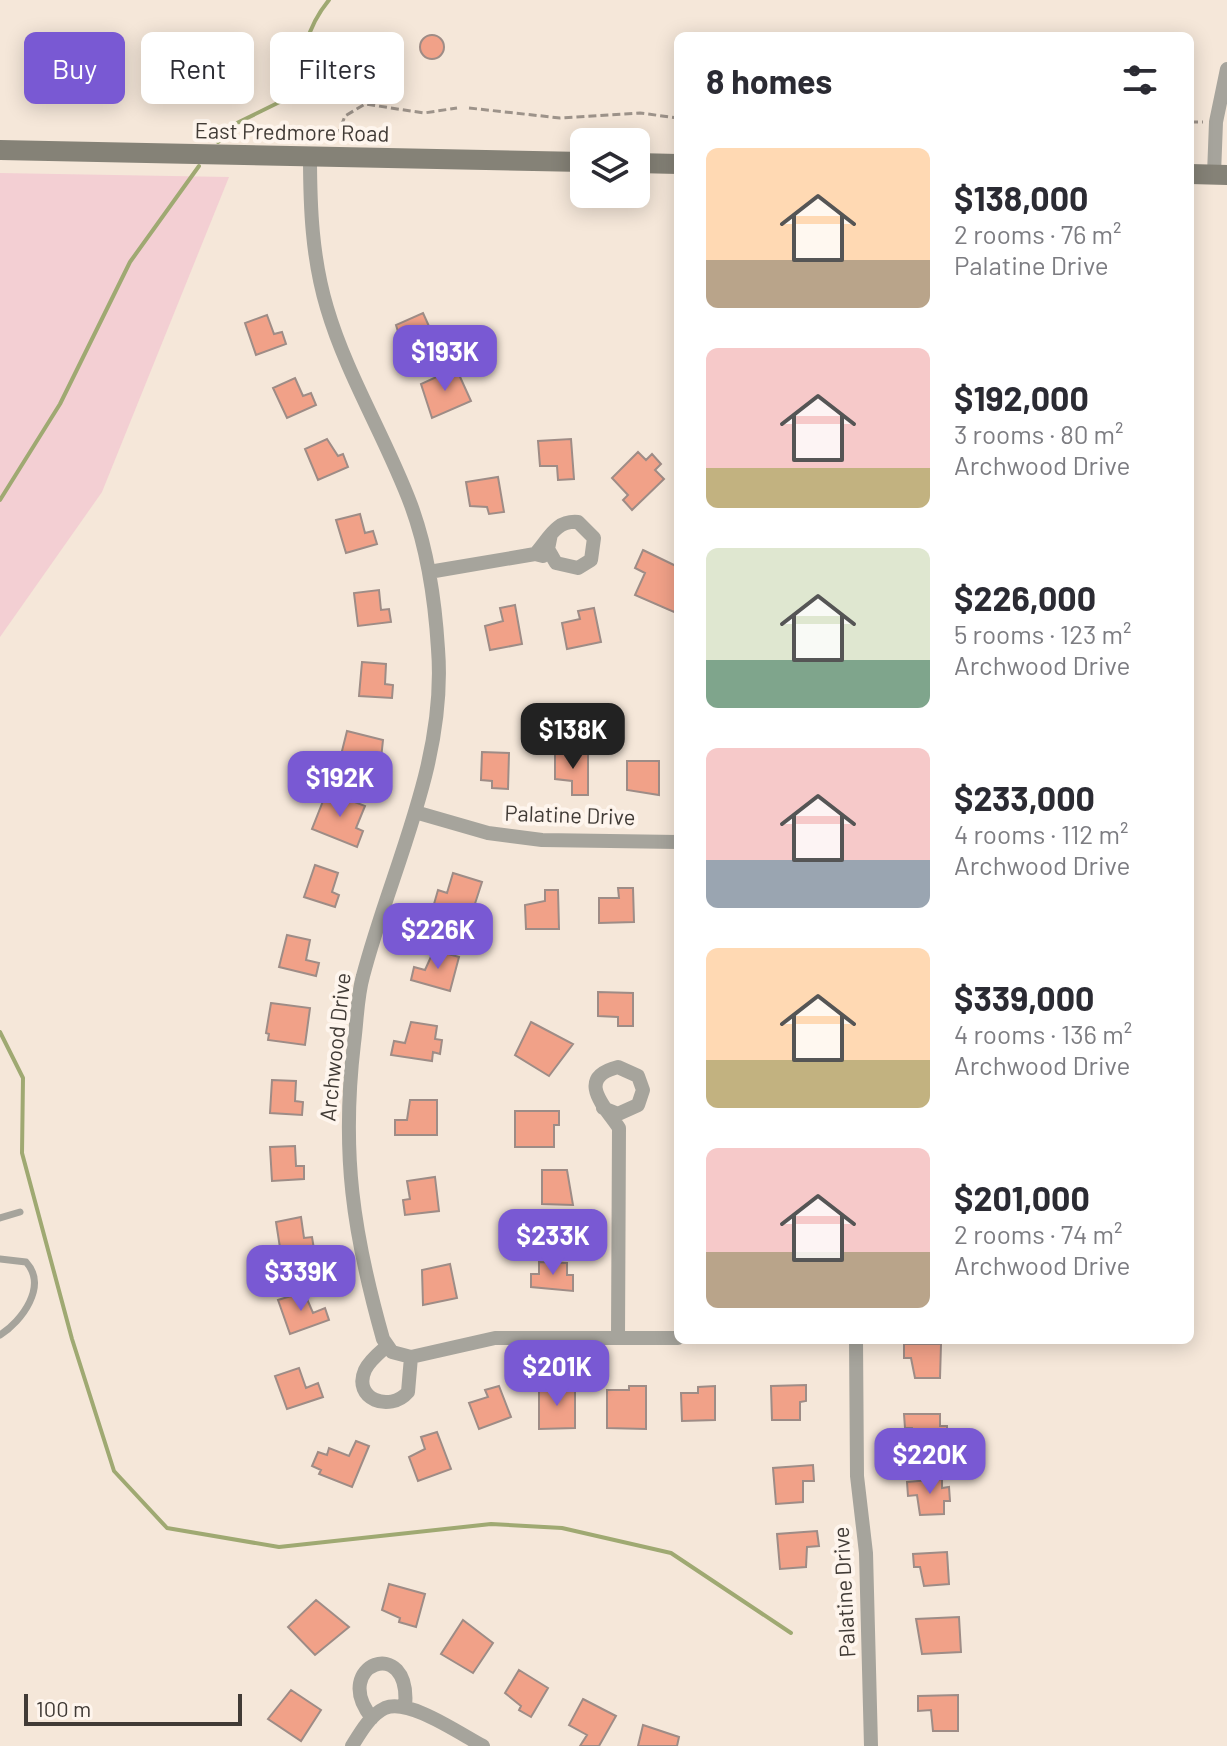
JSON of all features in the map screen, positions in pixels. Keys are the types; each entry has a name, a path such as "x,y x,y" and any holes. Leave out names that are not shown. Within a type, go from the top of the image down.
{"street":[{"path":"1194,174 1221,174 1216,122 1227,69"},
{"name":"East Predmore Road","path":"0,150 570,162"},
{"name":"Archwood Drive","path":"310,156 312,227 327,309 410,504 429,572 439,652 438,717 415,812 387,892 362,980 348,1094 349,1180 354,1224 387,1346"},
{"path":"650,163 674,164"},
{"path":"429,572 535,554 570,569 585,565 594,553 594,538 578,522 562,523 535,554"},
{"path":"551,534 548,549 556,563"},
{"name":"Palatine Drive","path":"415,812 488,833 542,840 674,842"},
{"path":"618,1338 619,1128 642,1098 642,1083 633,1071 618,1067 599,1079 596,1094 619,1128"},
{"path":"603,1108 618,1114 633,1110"},
{"path":"411,1357 408,1392 396,1402 380,1403 367,1393 363,1378 369,1363 387,1346 397,1355 411,1357 495,1338 674,1338"},
{"name":"Palatine Drive","path":"856,1344 857,1476 866,1553 871,1746"},
{"path":"372,1718 366,1711 358,1683 371,1664 389,1664 401,1672 407,1692 405,1707"},
{"path":"352,1746 372,1718 388,1707 405,1707 483,1746"}],"lane":[{"path":"0,1218 20,1212"},
{"path":"0,1259 26,1262 35,1281 31,1300 16,1323 0,1335"}],"path":[{"path":"337,137 345,116 365,104 424,113 457,108"},
{"path":"469,108 560,118 640,113 674,117"},
{"path":"1194,122 1207,123"}],"shaded area":[{"path":"0,173 229,177 102,492 0,637"}],"building":[{"path":"432,35 441,38 444,47 441,56 432,59 423,56 420,47 423,38"},
{"path":"423,313 437,344 406,358 396,325"},
{"path":"267,315 274,334 282,332 286,344 256,355 245,323"},
{"path":"456,368 471,401 432,418 421,384"},
{"path":"295,378 303,396 311,393 316,405 287,418 273,388"},
{"path":"327,439 338,456 343,454 348,467 318,480 305,449"},
{"path":"571,439 574,479 558,480 557,466 540,466 538,441"},
{"path":"638,452 646,460 652,454 661,464 655,470 664,479 632,510 623,500 628,495 612,478"},
{"path":"498,477 504,512 489,514 487,507 470,506 466,482"},
{"path":"360,514 365,533 373,531 377,544 346,553 336,520"},
{"path":"643,550 674,565 674,612 635,595 645,573 635,568"},
{"path":"379,590 381,610 389,609 391,622 358,626 354,593"},
{"path":"515,605 522,644 490,650 485,626 503,621 500,608"},
{"path":"594,608 601,642 567,649 562,623 580,619 578,611"},
{"path":"362,662 386,664 385,684 393,685 392,698 359,696"},
{"path":"347,731 383,740 379,777 338,767"},
{"path":"482,752 509,753 508,789 492,788 492,781 481,780"},
{"path":"555,754 588,754 588,795 572,795 572,781 555,779"},
{"path":"627,761 659,761 659,795 627,790"},
{"path":"327,791 365,806 356,828 363,831 357,847 312,829"},
{"path":"315,865 338,873 332,892 339,895 335,907 304,897"},
{"path":"453,873 482,882 471,916 434,904 438,890 447,893"},
{"path":"618,888 633,888 634,922 599,923 599,898 619,898"},
{"path":"545,890 558,890 559,929 526,929 525,905 545,901"},
{"path":"287,935 310,940 306,960 319,963 316,976 279,967"},
{"path":"434,950 459,957 450,991 411,980 414,967 425,970"},
{"path":"598,992 633,993 633,1026 618,1026 618,1017 598,1016"},
{"path":"271,1003 310,1008 305,1045 268,1040 269,1034 266,1033"},
{"path":"411,1022 437,1026 435,1039 442,1040 440,1054 433,1052 432,1061 391,1055 394,1041 405,1043"},
{"path":"531,1022 573,1044 549,1076 515,1055"},
{"path":"272,1080 296,1081 295,1101 303,1102 302,1115 270,1113"},
{"path":"410,1100 437,1100 437,1135 395,1135 395,1120 407,1120"},
{"path":"515,1111 559,1111 559,1125 554,1125 554,1147 515,1147"},
{"path":"295,1146 296,1166 304,1166 304,1179 272,1181 270,1147"},
{"path":"542,1170 567,1170 573,1205 542,1204"},
{"path":"435,1177 439,1211 405,1215 403,1200 410,1199 407,1181"},
{"path":"301,1217 304,1238 312,1237 314,1249 281,1254 276,1222"},
{"path":"539,1262 567,1263 567,1275 573,1275 573,1291 531,1287 531,1274 539,1274"},
{"path":"450,1264 457,1298 423,1305 422,1270"},
{"path":"304,1292 313,1313 325,1308 329,1320 290,1334 278,1300"},
{"path":"904,1344 941,1344 940,1378 915,1378 911,1358 904,1358"},
{"path":"299,1368 306,1388 318,1383 323,1397 287,1409 275,1376"},
{"path":"806,1385 806,1401 800,1402 800,1420 772,1420 771,1386"},
{"path":"499,1386 511,1417 479,1429 469,1403 488,1397 485,1390"},
{"path":"575,1386 575,1428 539,1429 539,1390"},
{"path":"629,1386 646,1386 646,1429 607,1428 607,1390 629,1390"},
{"path":"715,1386 715,1420 682,1421 681,1393 698,1393 698,1387"},
{"path":"904,1414 940,1414 940,1426 947,1426 947,1437 940,1437 940,1448 915,1449 912,1428 905,1428"},
{"path":"437,1432 451,1469 418,1481 409,1457 425,1449 421,1437"},
{"path":"356,1441 369,1446 352,1487 319,1474 321,1470 312,1466 318,1452 327,1455 329,1448 349,1456"},
{"path":"813,1465 814,1481 803,1481 803,1502 776,1504 773,1468"},
{"path":"942,1479 942,1488 949,1487 950,1501 944,1501 944,1514 920,1515 917,1495 908,1496 907,1482"},
{"path":"817,1531 819,1546 807,1547 806,1567 780,1569 777,1534"},
{"path":"947,1552 949,1584 924,1586 920,1567 914,1567 913,1554"},
{"path":"389,1584 425,1594 416,1627 399,1622 400,1618 382,1610"},
{"path":"316,1600 349,1627 315,1655 288,1627"},
{"path":"959,1617 961,1652 922,1654 916,1619"},
{"path":"463,1620 493,1643 473,1673 441,1654"},
{"path":"519,1670 548,1688 531,1717 519,1710 521,1706 505,1693"},
{"path":"291,1690 321,1710 301,1741 268,1719"},
{"path":"958,1695 958,1731 933,1731 931,1710 918,1711 918,1696"},
{"path":"583,1699 616,1716 599,1746 580,1746 587,1735 569,1725"},
{"path":"643,1725 679,1737 677,1746 638,1746"}],"waterway":[{"path":"218,142 237,123 298,93 303,55 310,33 329,0"},
{"path":"0,500 60,404 130,262 199,166"},
{"path":"0,1032 23,1078 22,1153 72,1339 114,1471 167,1528 279,1547 491,1524 562,1528 671,1553 791,1633"}]}
